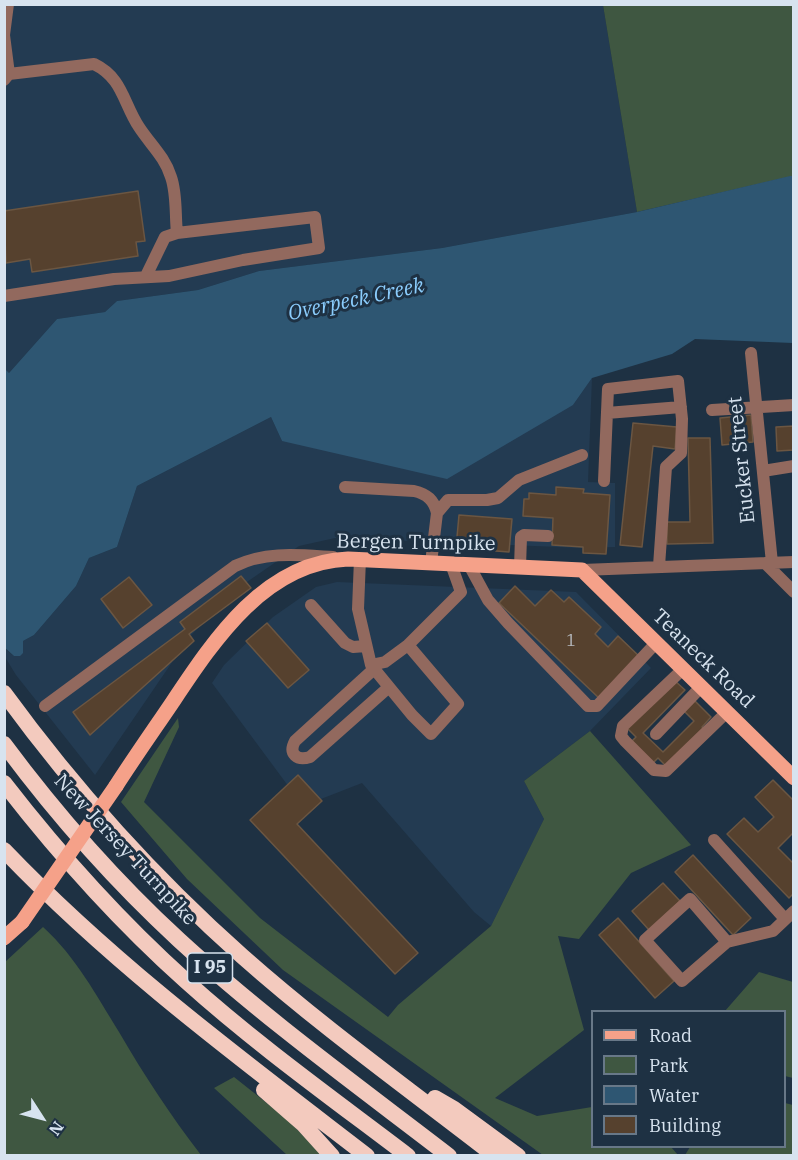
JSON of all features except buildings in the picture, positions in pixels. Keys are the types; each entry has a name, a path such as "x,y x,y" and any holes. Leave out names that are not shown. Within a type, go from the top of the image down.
{"highway":[{"path":"4,693 88,800 163,881 244,958 307,1010 495,1155"},
{"name":"New Jersey Turnpike","path":"4,744 71,827 178,939 270,1018 450,1155"},
{"path":"4,783 52,844 97,894 173,969 256,1040 408,1155"},
{"name":"I 95","path":"4,850 105,948 216,1039 367,1155"},
{"path":"216,1039 263,1090 303,1124 332,1155"},
{"path":"382,1068 454,1109 518,1155"}],"main road":[{"name":"Bergen Turnpike","path":"4,938 22,922 223,630 268,588 297,571 333,560 356,559 582,570"},
{"name":"Teaneck Road","path":"582,570 794,778"}],"street":[{"path":"8,4 4,35 7,77 94,64 106,70 122,90 138,126 160,153 172,178 177,232"},
{"path":"4,296 114,279 169,276 243,260 319,248 315,217 177,232 165,237 146,276"},
{"name":"Eucker Street","path":"751,353 763,471 768,563"},
{"path":"604,481 608,389 678,381 681,407 681,453 666,467 659,566"},
{"path":"712,410 794,405"},
{"path":"607,413 681,407"},
{"path":"437,513 448,500 498,498 519,480 582,455"},
{"path":"763,471 794,466"},
{"path":"345,488 414,491 423,493 431,499 436,505 437,513 431,563"},
{"path":"519,567 522,537 524,535 548,536"},
{"path":"45,706 218,576 250,559 273,555 356,559 358,609 372,667 431,735 458,704 408,645"},
{"name":"Bergen Turnpike","path":"582,570 794,562"},
{"path":"768,563 794,592"},
{"path":"389,687 310,757 297,758 293,753 292,747 295,741 372,667 384,662 408,645 461,592 451,564"},
{"path":"469,565 494,608 590,706 597,706 656,643"},
{"path":"311,605 345,643 353,648 366,646"},
{"path":"683,669 623,726 621,736 654,770 666,771 727,712"},
{"path":"656,734 701,687"},
{"path":"714,840 789,915 773,931 727,942 682,981 645,940 690,899 727,942"}],"shaded area":[{"path":"4,5 603,5 637,212 442,248 259,271 198,290 117,301 105,312 57,319 9,373 4,369"},
{"path":"592,378 588,482 615,483 615,547 584,548 335,538 299,546 244,584 190,636 95,775 16,675 5,657 4,648 14,656 23,641 34,635 76,586 89,558 117,547 137,486 271,417 282,441 573,405"},
{"path":"337,582 576,592 651,668 590,731 524,781 544,819 491,926 474,912 362,783 303,806 212,683 224,665 273,617 316,587"}],"green space":[{"path":"603,5 793,5 793,176 637,212"},
{"path":"178,718 179,727 144,802 260,918 388,1017 398,1005 491,926 544,819 524,781 590,731 691,845 631,873 579,939 558,936 584,1030 495,1098 537,1116 591,1107 591,1148 672,1148 678,1155 543,1155 283,970 187,879 121,802"},
{"path":"43,927 66,951 85,977 148,1080 201,1155 5,1155 5,962"},
{"path":"759,972 793,982 793,1078 786,1076 786,1010 726,1010"},
{"path":"234,1077 287,1119 322,1155 287,1155 214,1088"},
{"path":"786,1103 793,1105 793,1155 685,1155 689,1148 786,1148"}],"water":[{"name":"Overpeck Creek","path":"794,176 793,343 695,339 672,354 592,378 573,405 447,479 282,441 271,417 137,486 117,547 89,558 76,586 34,635 23,641 23,653 20,656 14,656 5,648 5,369 9,373 57,319 105,312 117,301 198,290 259,271 442,248 637,212"}]}
